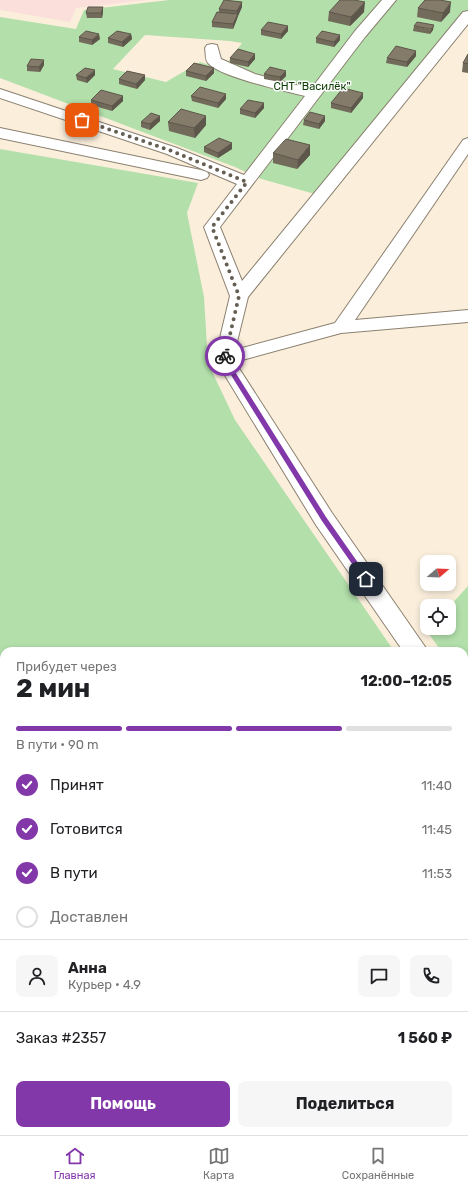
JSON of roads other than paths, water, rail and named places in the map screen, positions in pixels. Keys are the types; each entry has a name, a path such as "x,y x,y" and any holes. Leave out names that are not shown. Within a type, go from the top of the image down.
{"street":[{"path":"239,296 212,227 360,34 389,0"},
{"path":"413,647 324,519 224,359 239,296 468,15"},
{"path":"212,48 214,61 225,67 254,78 314,94"},
{"path":"0,92 172,151 245,185"},
{"path":"0,133 188,171 245,185"},
{"path":"341,327 468,143"},
{"path":"224,359 341,327 468,316"}],"park label":[{"name":"СНТ \"Василёк\"","path":"312,86"}]}
